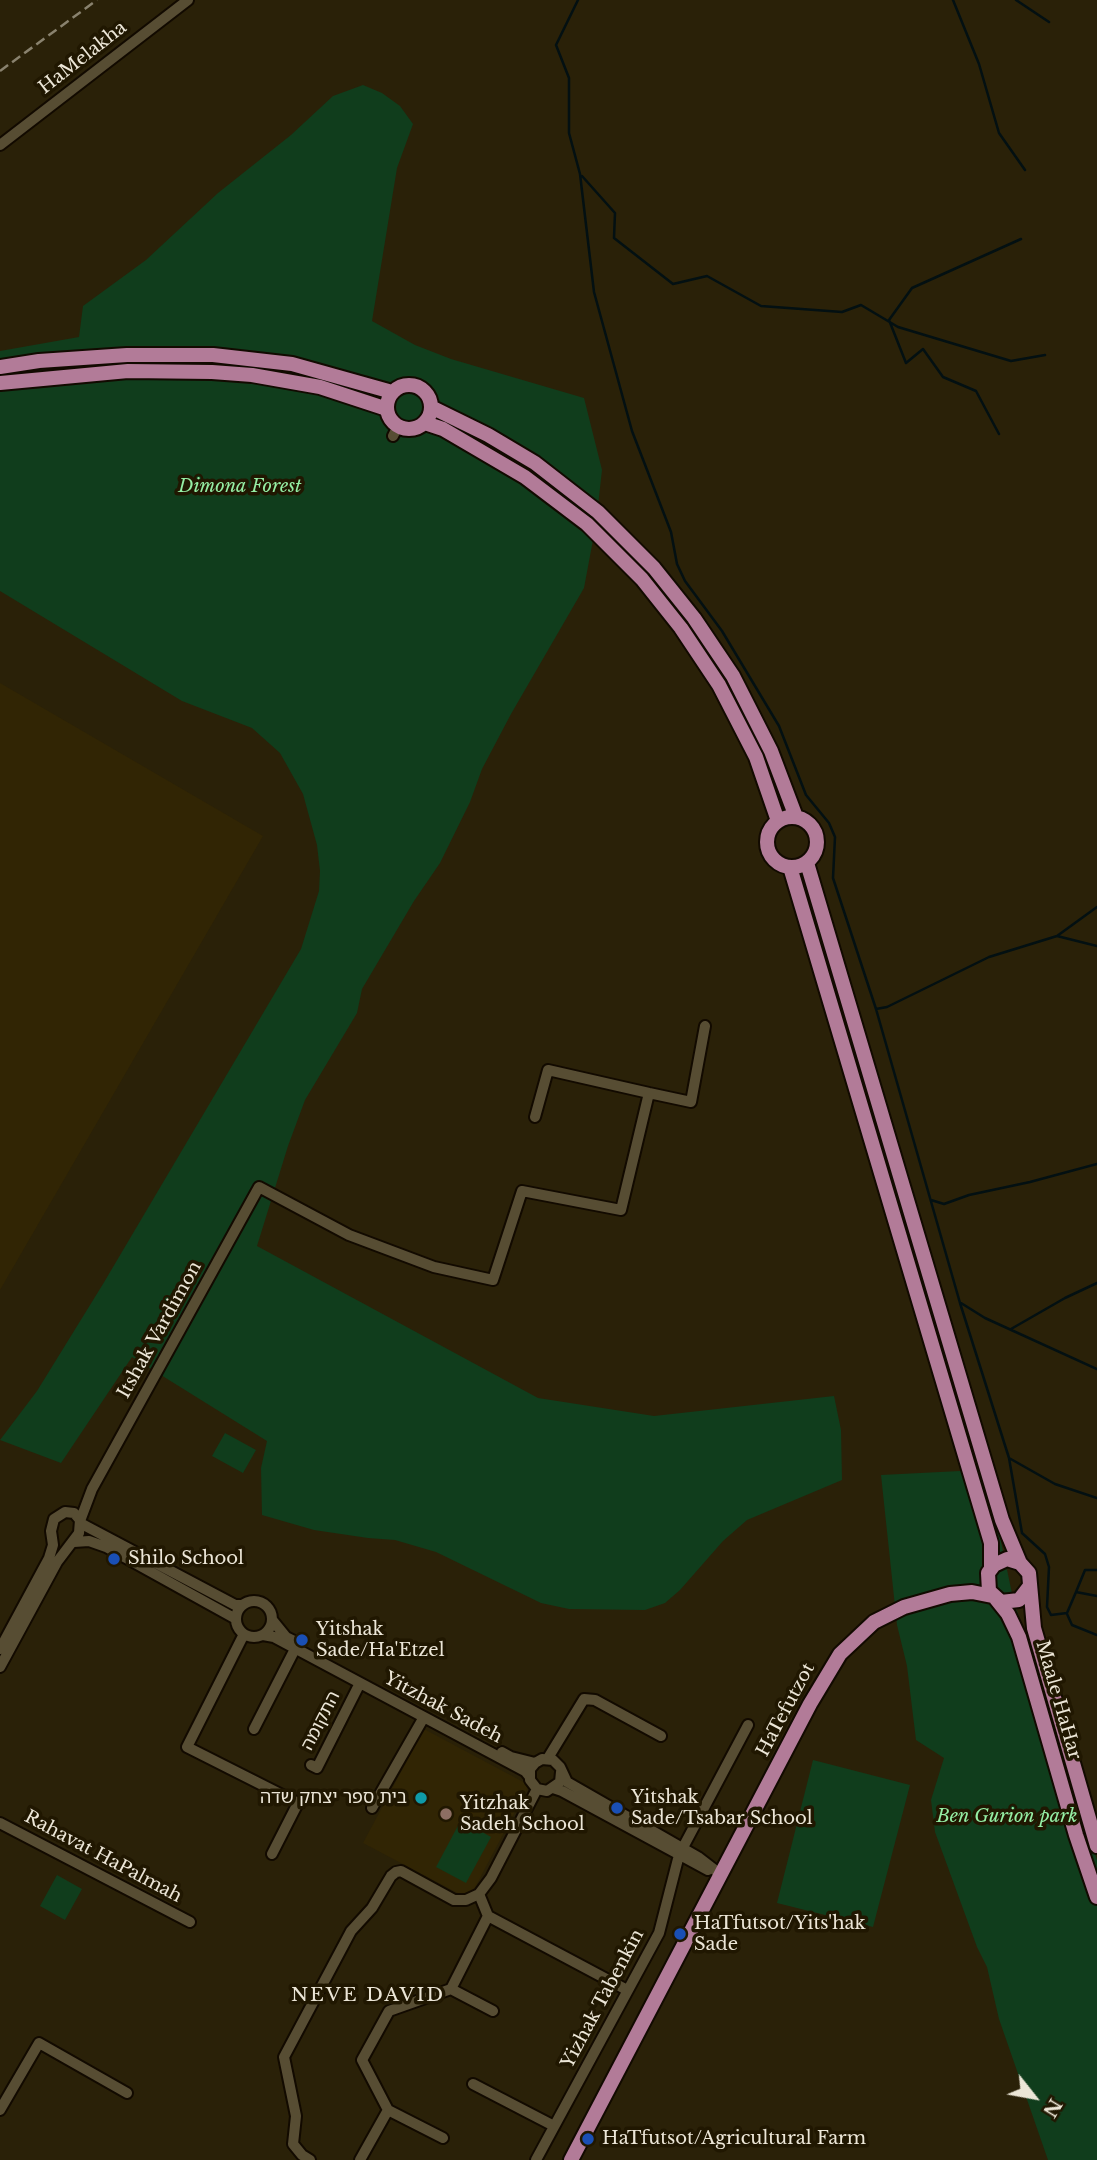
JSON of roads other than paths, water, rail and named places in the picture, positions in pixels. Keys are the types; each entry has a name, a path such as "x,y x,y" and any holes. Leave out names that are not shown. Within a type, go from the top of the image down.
{"main road":[{"path":"0,368 90,357 213,355 292,364 393,392"},
{"path":"0,383 128,371 252,374 344,393 387,409"},
{"path":"425,423 431,407 428,394 416,385 400,387 393,392 387,409 395,431 412,429 425,423 443,429 479,449 525,477 587,524 642,579 681,628 719,685 756,757 778,821"},
{"path":"431,407 488,435 535,463 598,512 654,568 694,618 733,676 771,751 796,817"},
{"path":"796,817 811,825 818,840 817,849 807,863 790,867 776,861 768,848 768,833 778,821 796,817"},
{"path":"790,867 988,1531 993,1551 987,1585 994,1597 1007,1603 1019,1600 1029,1587 1029,1573 1020,1563 1002,1520 807,863"},
{"path":"989,1571 1002,1560 1011,1559 1020,1563"},
{"name":"HaTefutzot","path":"571,2160 827,1672 840,1654 863,1631 889,1614 969,1586 989,1571"},
{"name":"Maale HaHar","path":"1029,1587 1034,1628 1097,1846"},
{"name":"HaTefutzot","path":"950,1594 972,1592 994,1597"},
{"name":"Maale HaHar","path":"994,1597 1008,1614 1019,1637 1076,1835 1097,1897"}],"street":[{"name":"HaMelakha","path":"0,145 188,0"},
{"path":"535,1117 548,1070 691,1102 705,1026"},
{"name":"Itshak Vardimon","path":"77,1519 259,1187 349,1236 434,1268 493,1280 522,1191 621,1210 649,1093"},
{"path":"0,1649 49,1558 54,1519 61,1513 77,1519 235,1605 243,1605"},
{"path":"0,1667 57,1562 73,1543 80,1529 77,1519"},
{"path":"53,1540 63,1546 89,1541 106,1547 236,1619"},
{"path":"249,1601 261,1601 270,1609 273,1621 268,1631 253,1637 244,1634 236,1619 243,1605 249,1601"},
{"name":"Yitzhak Sadeh","path":"273,1621 286,1637 511,1756 535,1763"},
{"path":"244,1634 187,1746 298,1803 272,1854"},
{"name":"Yitzhak Sadeh","path":"263,1635 274,1637 525,1771 529,1776"},
{"path":"254,1729 295,1649"},
{"name":"התקומה","path":"311,1765 317,1768 359,1683"},
{"path":"561,1772 560,1782 547,1791 537,1789 529,1776 535,1763 548,1758 584,1699 595,1700 661,1736"},
{"path":"372,1808 424,1717"},
{"name":"Yizhak Tabenkin","path":"536,2160 659,1933 681,1852 748,1725"},
{"path":"548,1758 557,1763 567,1782 720,1874"},
{"path":"553,1788 681,1852"},
{"path":"310,2160 293,2144 296,2116 284,2057 351,1931 372,1908 391,1876 401,1871 454,1900 466,1900 479,1894 491,1878 537,1789"},
{"name":"Rahavat HaPalmah","path":"0,1823 190,1922"},
{"path":"479,1894 488,1916 627,1990"},
{"path":"443,2138 388,2110 362,2060 389,2011 451,1989 488,1916"},
{"path":"451,1989 493,2011"},
{"path":"0,2110 38,2043 127,2093"},
{"path":"473,2084 554,2126"},
{"path":"360,2160 388,2110"}],"waterway":[{"path":"578,0 556,45 569,78 569,133 580,174 594,292 632,431 671,532 677,564 685,581 722,631 779,726 806,795 829,823 835,837 833,878 876,1009 960,1303 1009,1458 1022,1533 1045,1554 1049,1567 1047,1607 1051,1615 1067,1613 1076,1592 1097,1596"},
{"path":"953,0 979,64 999,133 1025,170"},
{"path":"1016,0 1049,22"},
{"path":"582,176 615,213 614,238 673,284 707,276 761,306 842,312 861,305 898,327 1011,361 1045,355"},
{"path":"999,434 976,391 943,377 923,349 906,363 889,320 912,288 1021,239"},
{"path":"1057,936 1097,907"},
{"path":"876,1009 887,1007 989,957 1057,936 1097,946"},
{"path":"931,1200 944,1204 969,1195 1097,1164"},
{"path":"1011,1329 1097,1283"},
{"path":"961,1303 985,1318 1097,1369"},
{"path":"1009,1458 1055,1484 1097,1498"},
{"path":"1076,1592 1085,1570 1097,1570"},
{"path":"1067,1614 1072,1625 1097,1635"}],"railway":[{"path":"0,71 97,0"}],"place":[{"name":"Shilo School","path":"114,1559"},
{"name":"Yitshak Sade/Ha'Etzel","path":"302,1640"},
{"name":"בית ספר יצחק שדה","path":"421,1798"},
{"name":"Yitshak Sade/Tsabar School","path":"617,1808"},
{"name":"Yitzhak Sadeh School","path":"446,1814"},
{"name":"HaTfutsot/Yits'hak Sade","path":"680,1934"},
{"name":"HaTfutsot/Agricultural Farm","path":"588,2139"}],"district":[{"name":"NEVE DAVID","path":"368,1996"}],"park label":[{"name":"Dimona Forest","path":"240,487"},
{"name":"Ben Gurion park","path":"1007,1817"}]}
